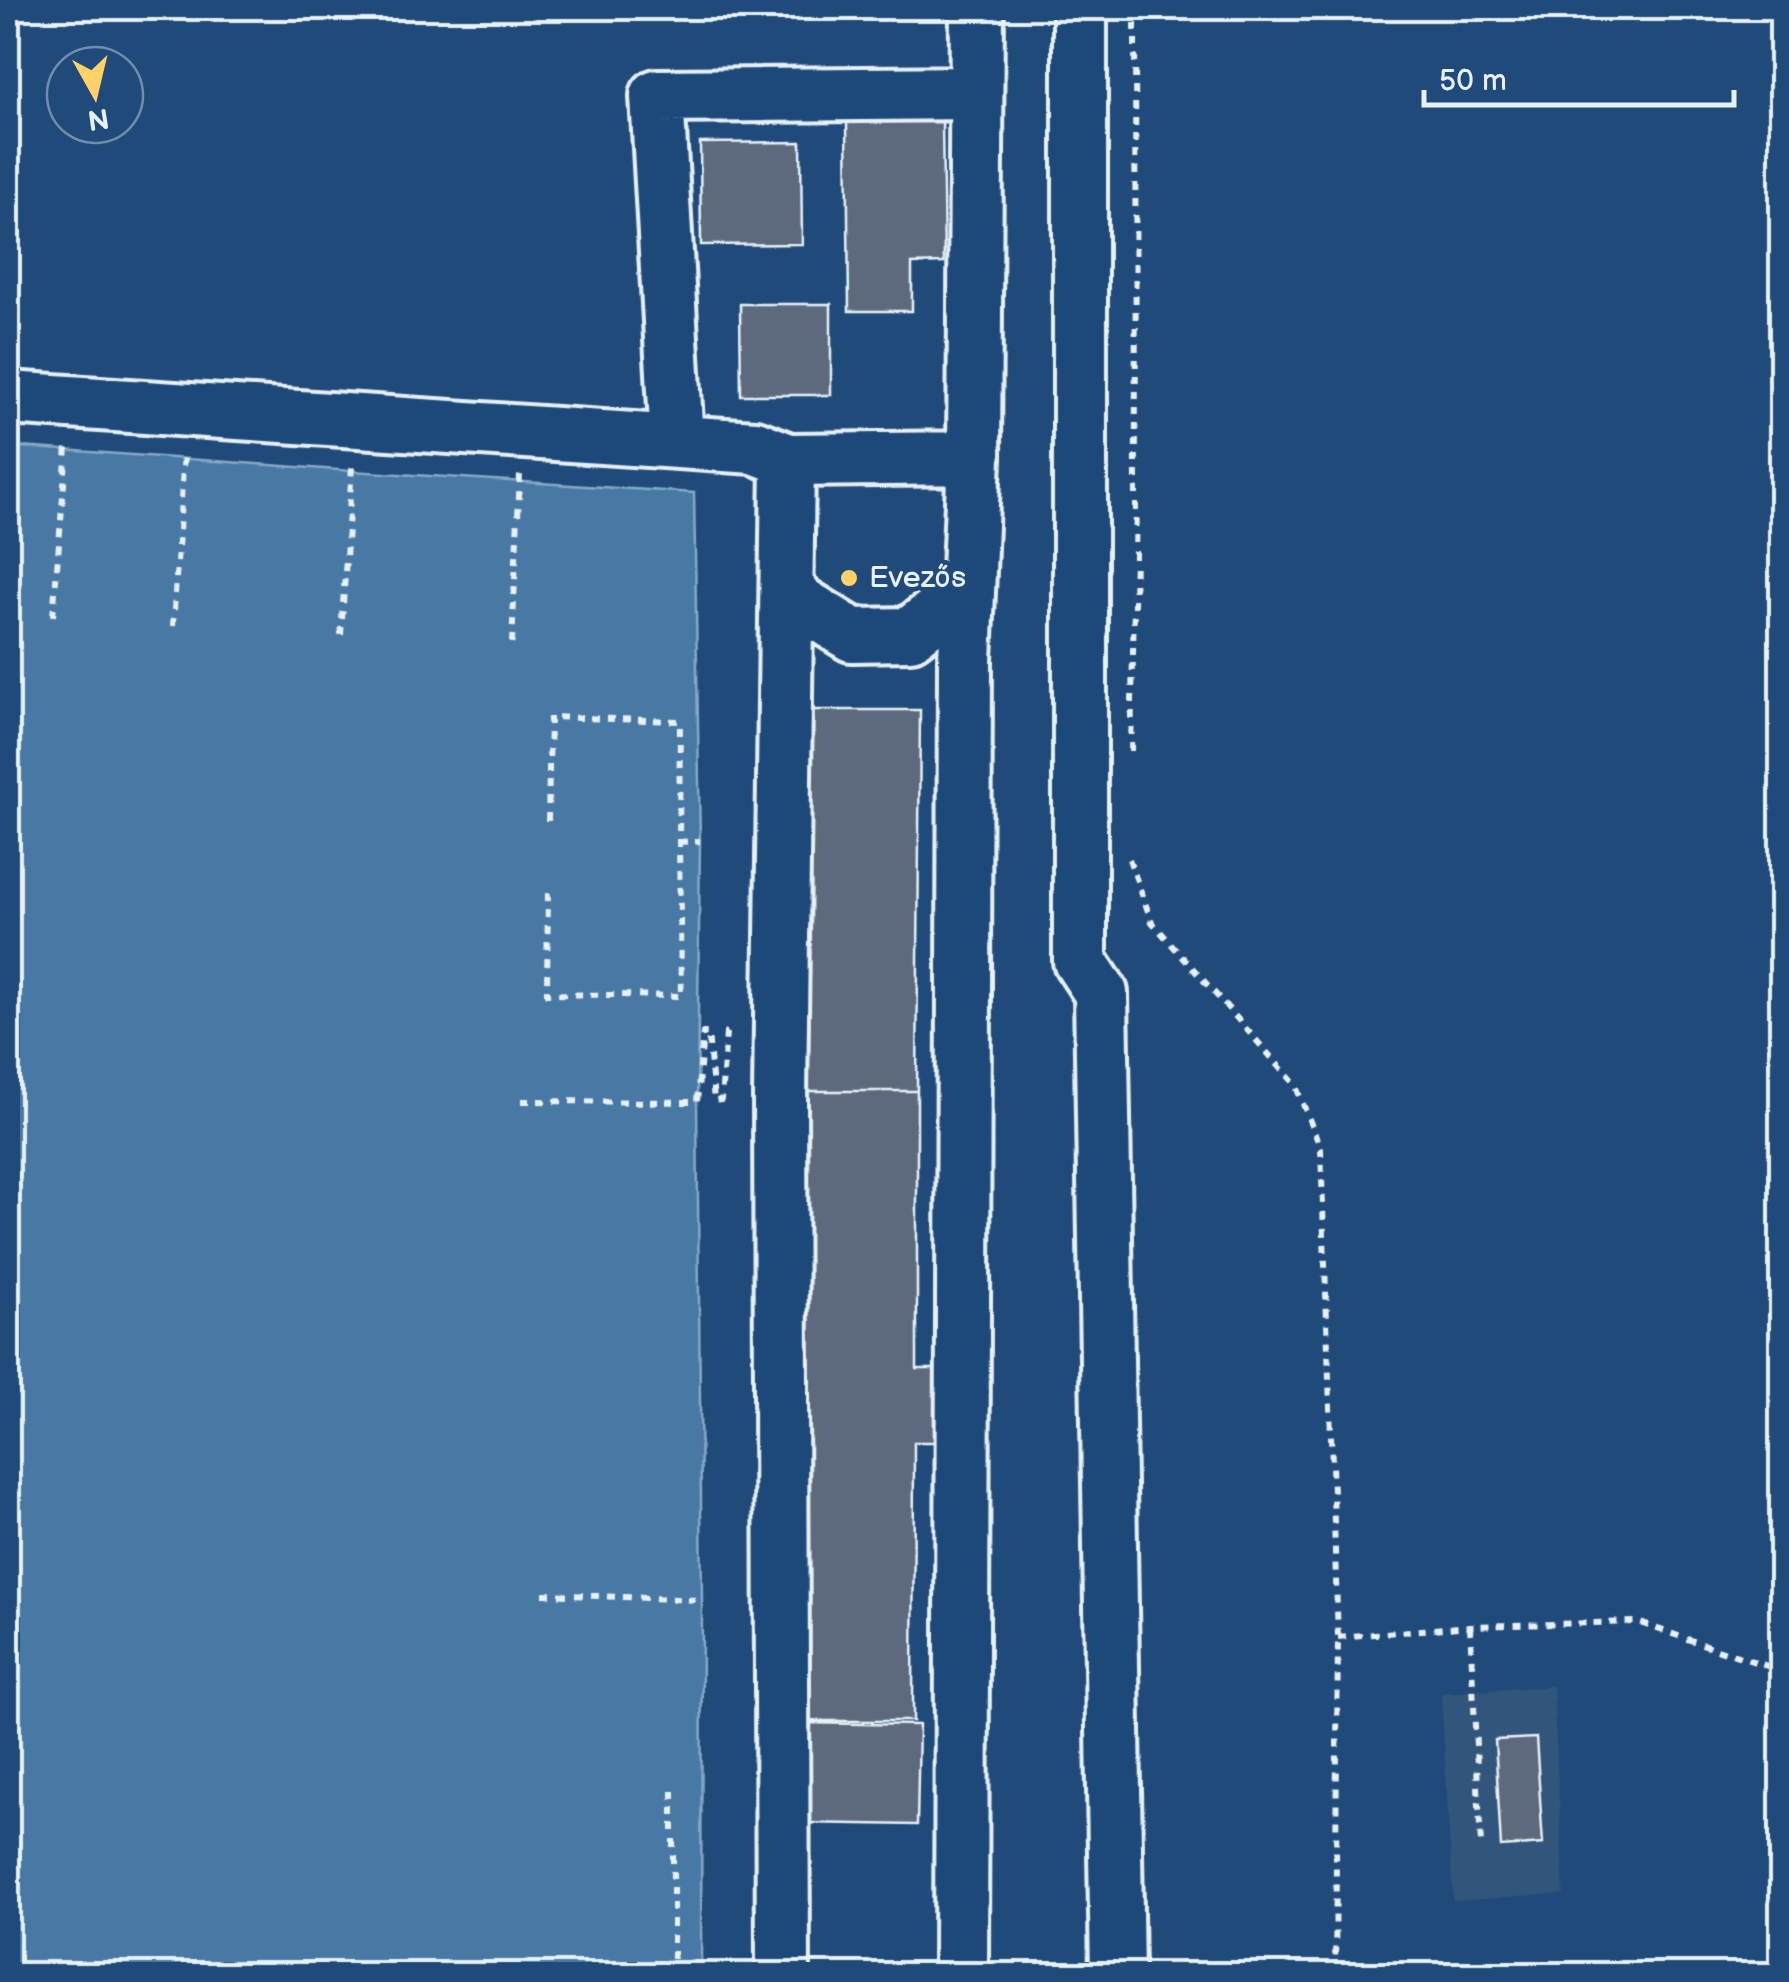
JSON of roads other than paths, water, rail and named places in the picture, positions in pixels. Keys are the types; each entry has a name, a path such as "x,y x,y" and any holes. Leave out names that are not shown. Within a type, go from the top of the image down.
{"street":[{"path":"961,1974 965,660 974,458 977,8"},
{"path":"1080,8 1080,961 1101,994 1117,1974"},
{"path":"677,442 657,96 976,93"},
{"path":"8,398 754,447 788,460 974,458"},
{"path":"783,1974 780,1098 788,460"},
{"path":"787,588 798,602 852,634 910,634 968,589"}],"place":[{"name":"Evezős","path":"849,578"}]}
